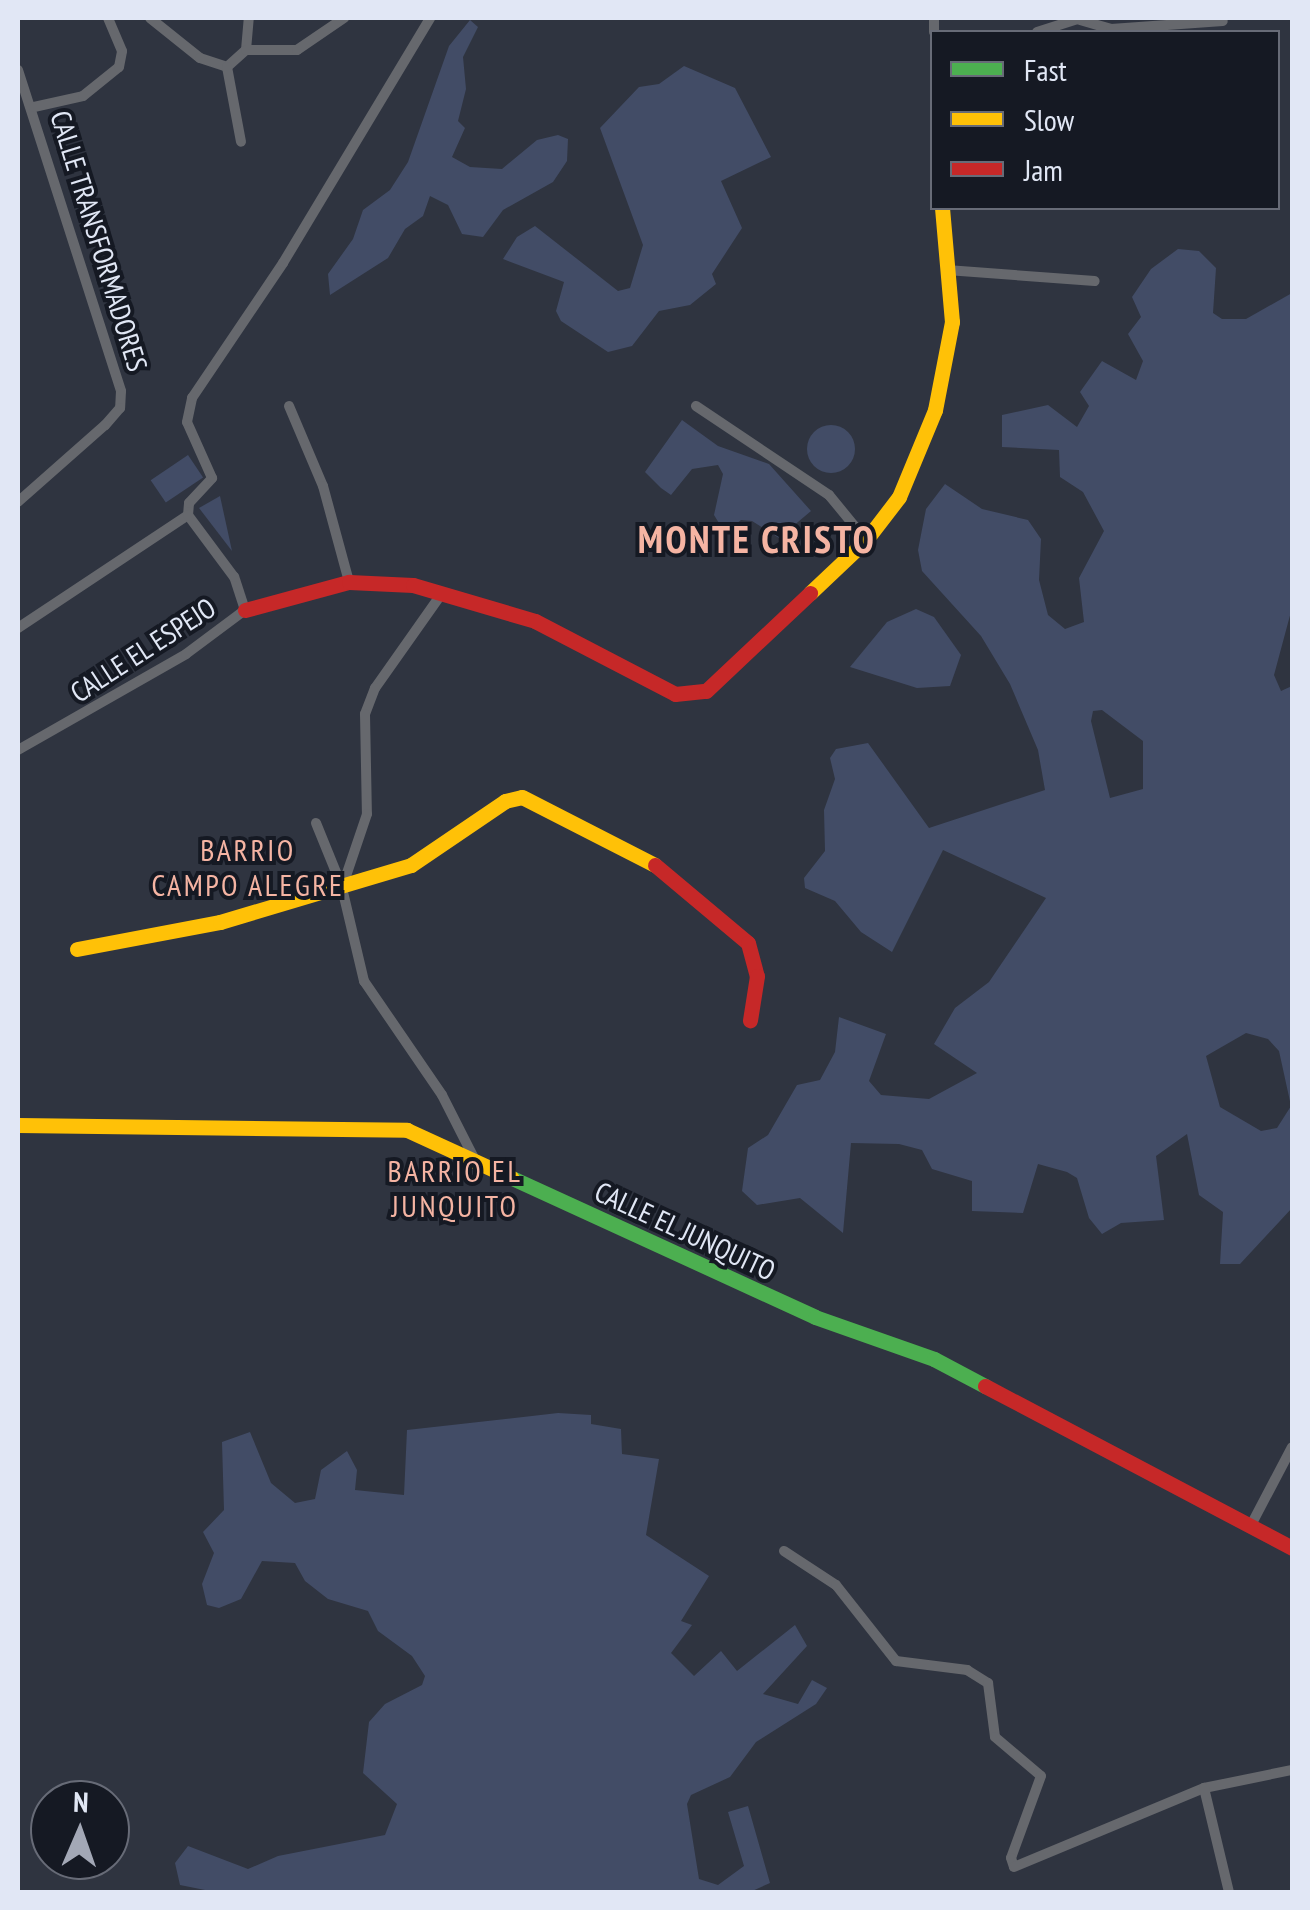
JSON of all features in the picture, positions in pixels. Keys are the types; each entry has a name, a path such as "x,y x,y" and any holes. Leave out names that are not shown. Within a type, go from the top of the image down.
{"street":[{"path":"34,108 83,96 119,67 122,50 108,18"},
{"path":"150,18 200,58 227,67"},
{"path":"246,50 248,18"},
{"path":"227,67 246,50 297,50 344,18"},
{"path":"18,628 188,515 189,503 212,478 188,422 192,398 283,264 430,18"},
{"path":"1044,30 1081,19 1111,29 1196,28 1223,20"},
{"path":"227,67 241,142"},
{"name":"CALLE TRANSFORMADORES","path":"18,502 106,426 120,408 121,390 34,108 19,78"},
{"path":"245,610 349,582 413,586 536,622 674,694 691,695 724,676 866,540 899,497 935,410 952,322 942,210"},
{"path":"946,270 1095,281"},
{"path":"289,406 323,486 349,582"},
{"path":"696,406 829,495 866,540"},
{"name":"CALLE EL ESPEJO","path":"18,750 186,654 245,610 219,553 188,515"},
{"path":"342,888 367,814 365,714 375,688 440,596"},
{"path":"77,949 220,922 342,888 433,855 505,801 528,800 652,863 721,914 748,943 753,959 757,976 750,1020"},
{"path":"316,823 342,888 364,981 442,1095 474,1158"},
{"name":"CALLE EL JUNQUITO","path":"18,1125 274,1130 357,1124 406,1130 474,1158 641,1242 814,1318 934,1359 1292,1548"},
{"path":"1250,1527 1292,1447"},
{"path":"784,1551 836,1585 896,1661 968,1670 988,1683 995,1737 1041,1776 1010,1858 1014,1866 1204,1788 1292,1770"},
{"path":"1204,1788 1230,1892"}],"shaded area":[{"path":"470,20 478,27 463,57 466,89 458,121 465,128 452,157 470,167 502,169 537,140 558,135 568,139 567,161 553,182 503,210 483,237 462,234 448,205 430,196 423,216 405,229 388,258 330,295 328,274 353,239 363,210 390,190 408,162 449,46"},
{"path":"684,66 735,88 771,157 721,181 742,228 712,274 716,284 690,305 659,311 632,346 608,352 561,321 556,311 564,282 503,259 517,237 535,226 618,291 630,288 643,245 600,128 639,87 659,84"},
{"path":"1178,249 1199,251 1216,268 1213,313 1222,319 1246,319 1292,293 1292,608 1274,675 1281,691 1292,686 1292,1208 1240,1264 1220,1264 1223,1212 1199,1195 1187,1134 1156,1156 1164,1220 1121,1223 1102,1234 1089,1218 1077,1178 1067,1172 1038,1164 1023,1213 972,1211 972,1181 932,1169 922,1150 899,1144 851,1143 843,1233 800,1198 757,1205 742,1191 748,1148 768,1135 797,1085 820,1080 835,1052 839,1017 886,1034 869,1081 881,1095 929,1099 977,1073 934,1044 955,1008 989,982 1046,898 943,850 892,952 861,932 835,901 805,888 804,878 825,851 824,810 835,779 830,758 836,749 868,743 929,828 1045,790 1038,750 1010,684 981,636 922,571 918,550 926,509 945,484 982,509 1028,520 1041,539 1039,580 1048,615 1065,629 1084,622 1079,578 1104,531 1083,492 1060,477 1059,450 1002,447 1002,415 1048,405 1077,427 1089,406 1080,392 1102,361 1136,380 1143,361 1128,334 1141,317 1132,297 1151,269","holes":["1102,710 1143,741 1143,789 1110,798 1091,721 1093,711","1246,1033 1268,1039 1279,1051 1291,1106 1277,1128 1261,1131 1220,1107 1206,1056"]},
{"path":"682,420 718,446 769,464 811,511 779,538 752,521 741,520 725,533 714,515 723,474 718,465 692,469 671,495 661,488 645,472"},
{"path":"831,425 848,432 855,449 848,466 831,473 814,466 807,449 814,432"},
{"path":"188,455 203,477 166,503 151,480"},
{"path":"220,496 232,551 199,508"},
{"path":"916,609 934,617 961,655 950,686 917,688 850,667 887,622"},
{"path":"558,1413 591,1415 591,1424 621,1429 622,1454 659,1459 646,1535 709,1576 681,1621 692,1625 671,1653 694,1676 721,1651 737,1671 795,1625 807,1646 763,1694 798,1704 812,1680 827,1688 816,1704 756,1742 730,1777 691,1795 687,1804 699,1879 718,1885 744,1866 728,1812 748,1806 770,1883 750,1892 215,1892 180,1885 175,1863 188,1846 248,1869 278,1856 385,1835 397,1804 363,1773 369,1722 385,1704 422,1685 425,1676 412,1656 378,1631 368,1611 328,1599 305,1581 295,1563 262,1561 241,1599 219,1608 207,1605 202,1584 214,1553 203,1532 224,1510 222,1442 250,1432 271,1483 295,1503 315,1499 321,1470 347,1451 357,1470 355,1490 404,1495 407,1430"}],"traffic: fast":[{"path":"512,1178 815,1317 934,1359 985,1386"}],"traffic: slow":[{"path":"810,593 866,540 899,497 935,410 952,322 942,210"},
{"path":"77,949 220,922 411,865 505,801 522,797 655,865"},
{"path":"18,1125 407,1130 512,1178"}],"traffic: jam":[{"path":"245,610 349,582 413,585 535,621 675,694 706,691 810,593"},
{"path":"655,865 748,943 757,976 750,1020"},
{"path":"985,1386 1292,1548"}],"district":[{"name":"MONTE CRISTO","path":"757,539"},
{"name":"BARRIO CAMPO ALEGRE","path":"248,867"},
{"name":"BARRIO EL JUNQUITO","path":"455,1188"}]}
